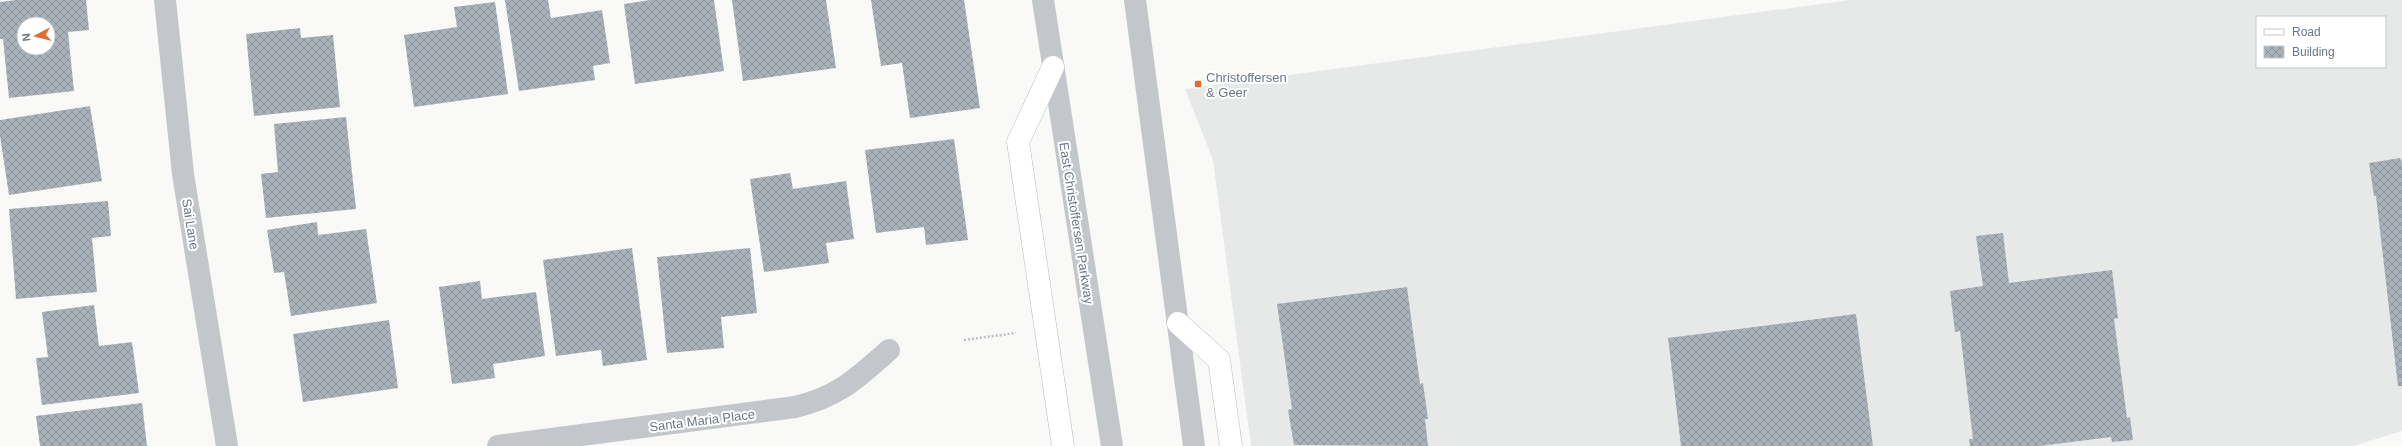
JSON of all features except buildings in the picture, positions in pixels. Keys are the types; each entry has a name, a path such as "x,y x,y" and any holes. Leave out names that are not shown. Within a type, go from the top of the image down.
{"main road":[{"path":"1053,67 1018,142 1063,446"},
{"path":"1178,323 1219,360 1231,446"}],"street":[{"name":"Sai Lane","path":"166,0 183,174 227,446"},
{"name":"East Christoffersen Parkway","path":"1043,0 1112,446"},
{"path":"1135,0 1194,446"},
{"name":"Santa Maria Place","path":"498,446 795,408 818,402 839,391 889,350"}],"path":[{"path":"964,340 1020,333"}],"shaded area":[{"path":"1850,0 2402,0 2402,431 2353,446 1251,446 1213,160 1185,89"}],"place":[{"name":"Christoffersen & Geer","path":"1198,84"}]}
